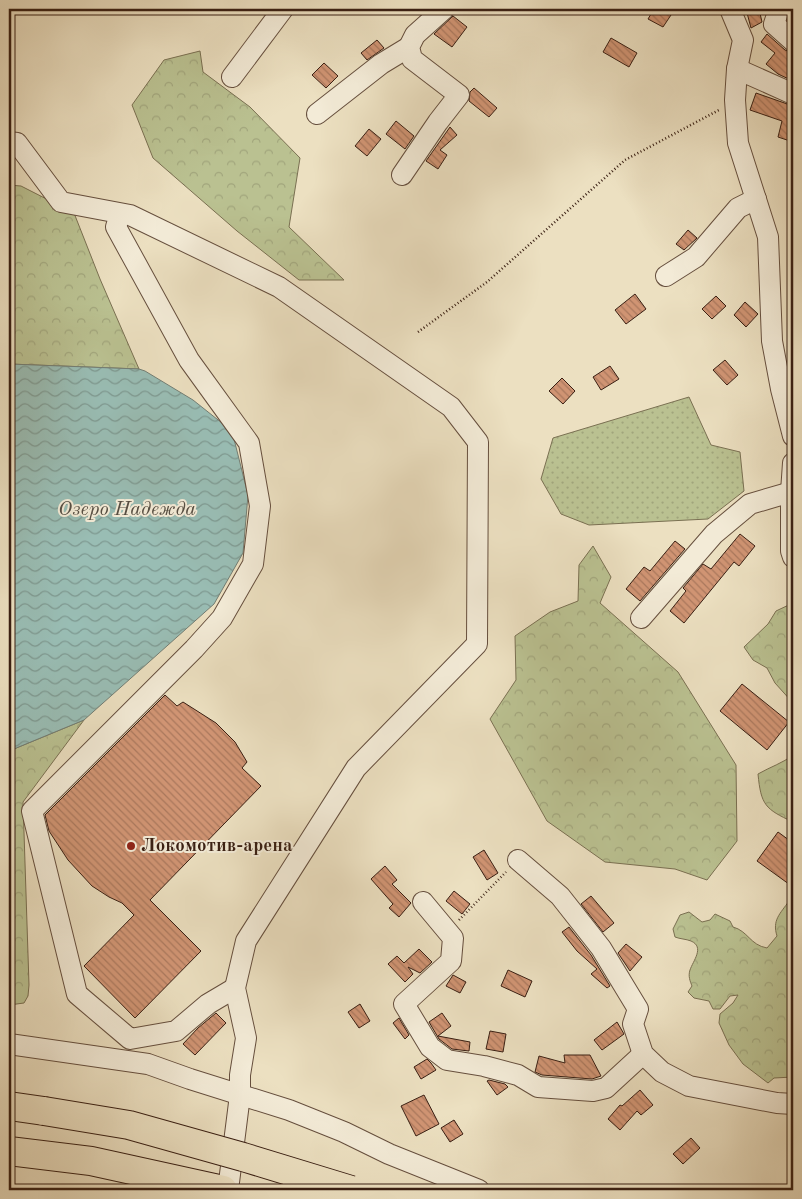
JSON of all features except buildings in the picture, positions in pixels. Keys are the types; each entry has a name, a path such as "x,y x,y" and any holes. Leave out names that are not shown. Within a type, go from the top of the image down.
{"highway":[{"path":"9,1106 129,1125 351,1190"},
{"path":"9,1151 92,1161 223,1190"},
{"path":"9,1161 53,1156"}],"street":[{"path":"232,77 283,9"},
{"path":"316,114 381,64 409,48 415,35 444,9"},
{"path":"730,9 743,40 737,69 735,100 738,144 768,237 772,341 780,389 793,436"},
{"path":"779,9 774,24 793,41"},
{"path":"402,175 459,95 412,59 409,48"},
{"path":"737,69 793,94"},
{"path":"9,142 16,143 61,202 130,215 279,287 451,407 478,442 477,644 356,768 246,941 236,988 246,1038 240,1075 240,1095 228,1190"},
{"path":"666,276 696,256 738,208 756,199"},
{"path":"120,214 116,227 189,360 250,443 260,506 253,564 222,618 32,811 76,994 130,1039 176,1031 208,1004 236,988"},
{"path":"793,463 791,492 793,556"},
{"path":"641,618 714,534 750,504 791,492"},
{"path":"518,860 560,896 601,948 638,1009 633,1024 643,1054 662,1072 689,1086 777,1103 793,1104"},
{"path":"423,902 453,938 451,961 404,1004 430,1046 447,1060 518,1074 538,1087 593,1091 606,1088 643,1054"},
{"path":"9,1044 148,1064 307,1117 344,1132 389,1154 479,1190"}],"path":[{"path":"418,332 486,282 625,160 686,129 735,100"},
{"path":"448,932 518,860"}],"green space":[{"path":"200,51 203,72 250,107 300,158 289,227 344,280 299,280 237,231 153,158 132,105 164,60"},
{"path":"9,185 21,186 74,213 139,369 9,364"},
{"path":"689,397 711,445 740,452 744,491 708,519 589,525 561,514 541,479 553,438"},
{"path":"593,546 611,577 600,603 678,672 736,765 737,841 707,880 675,869 605,862 547,821 490,719 516,680 515,636 550,612 578,601 579,565"},
{"path":"793,603 793,703 775,683 767,668 753,660 744,647 768,624 776,611"},
{"path":"84,720 23,802 29,985 28,996 24,1003 9,1005 9,751"},
{"path":"793,755 793,822 766,805 761,793 758,774"},
{"path":"789,901 793,901 793,1077 774,1078 768,1083 743,1064 729,1045 719,1023 720,1014 733,1003 738,995 730,996 720,1009 713,1009 709,1001 694,998 688,992 692,986 689,972 698,950 691,941 675,937 673,929 680,915 689,912 702,922 710,920 715,914 730,921 733,927 757,944 767,948 777,936 776,921"}],"water":[{"name":"Озеро Надежда","path":"9,364 139,369 145,371 193,400 232,431 248,495 243,553 214,604 84,720 9,751"}],"place":[{"name":"Локомотив-арена","path":"131,846"}]}
